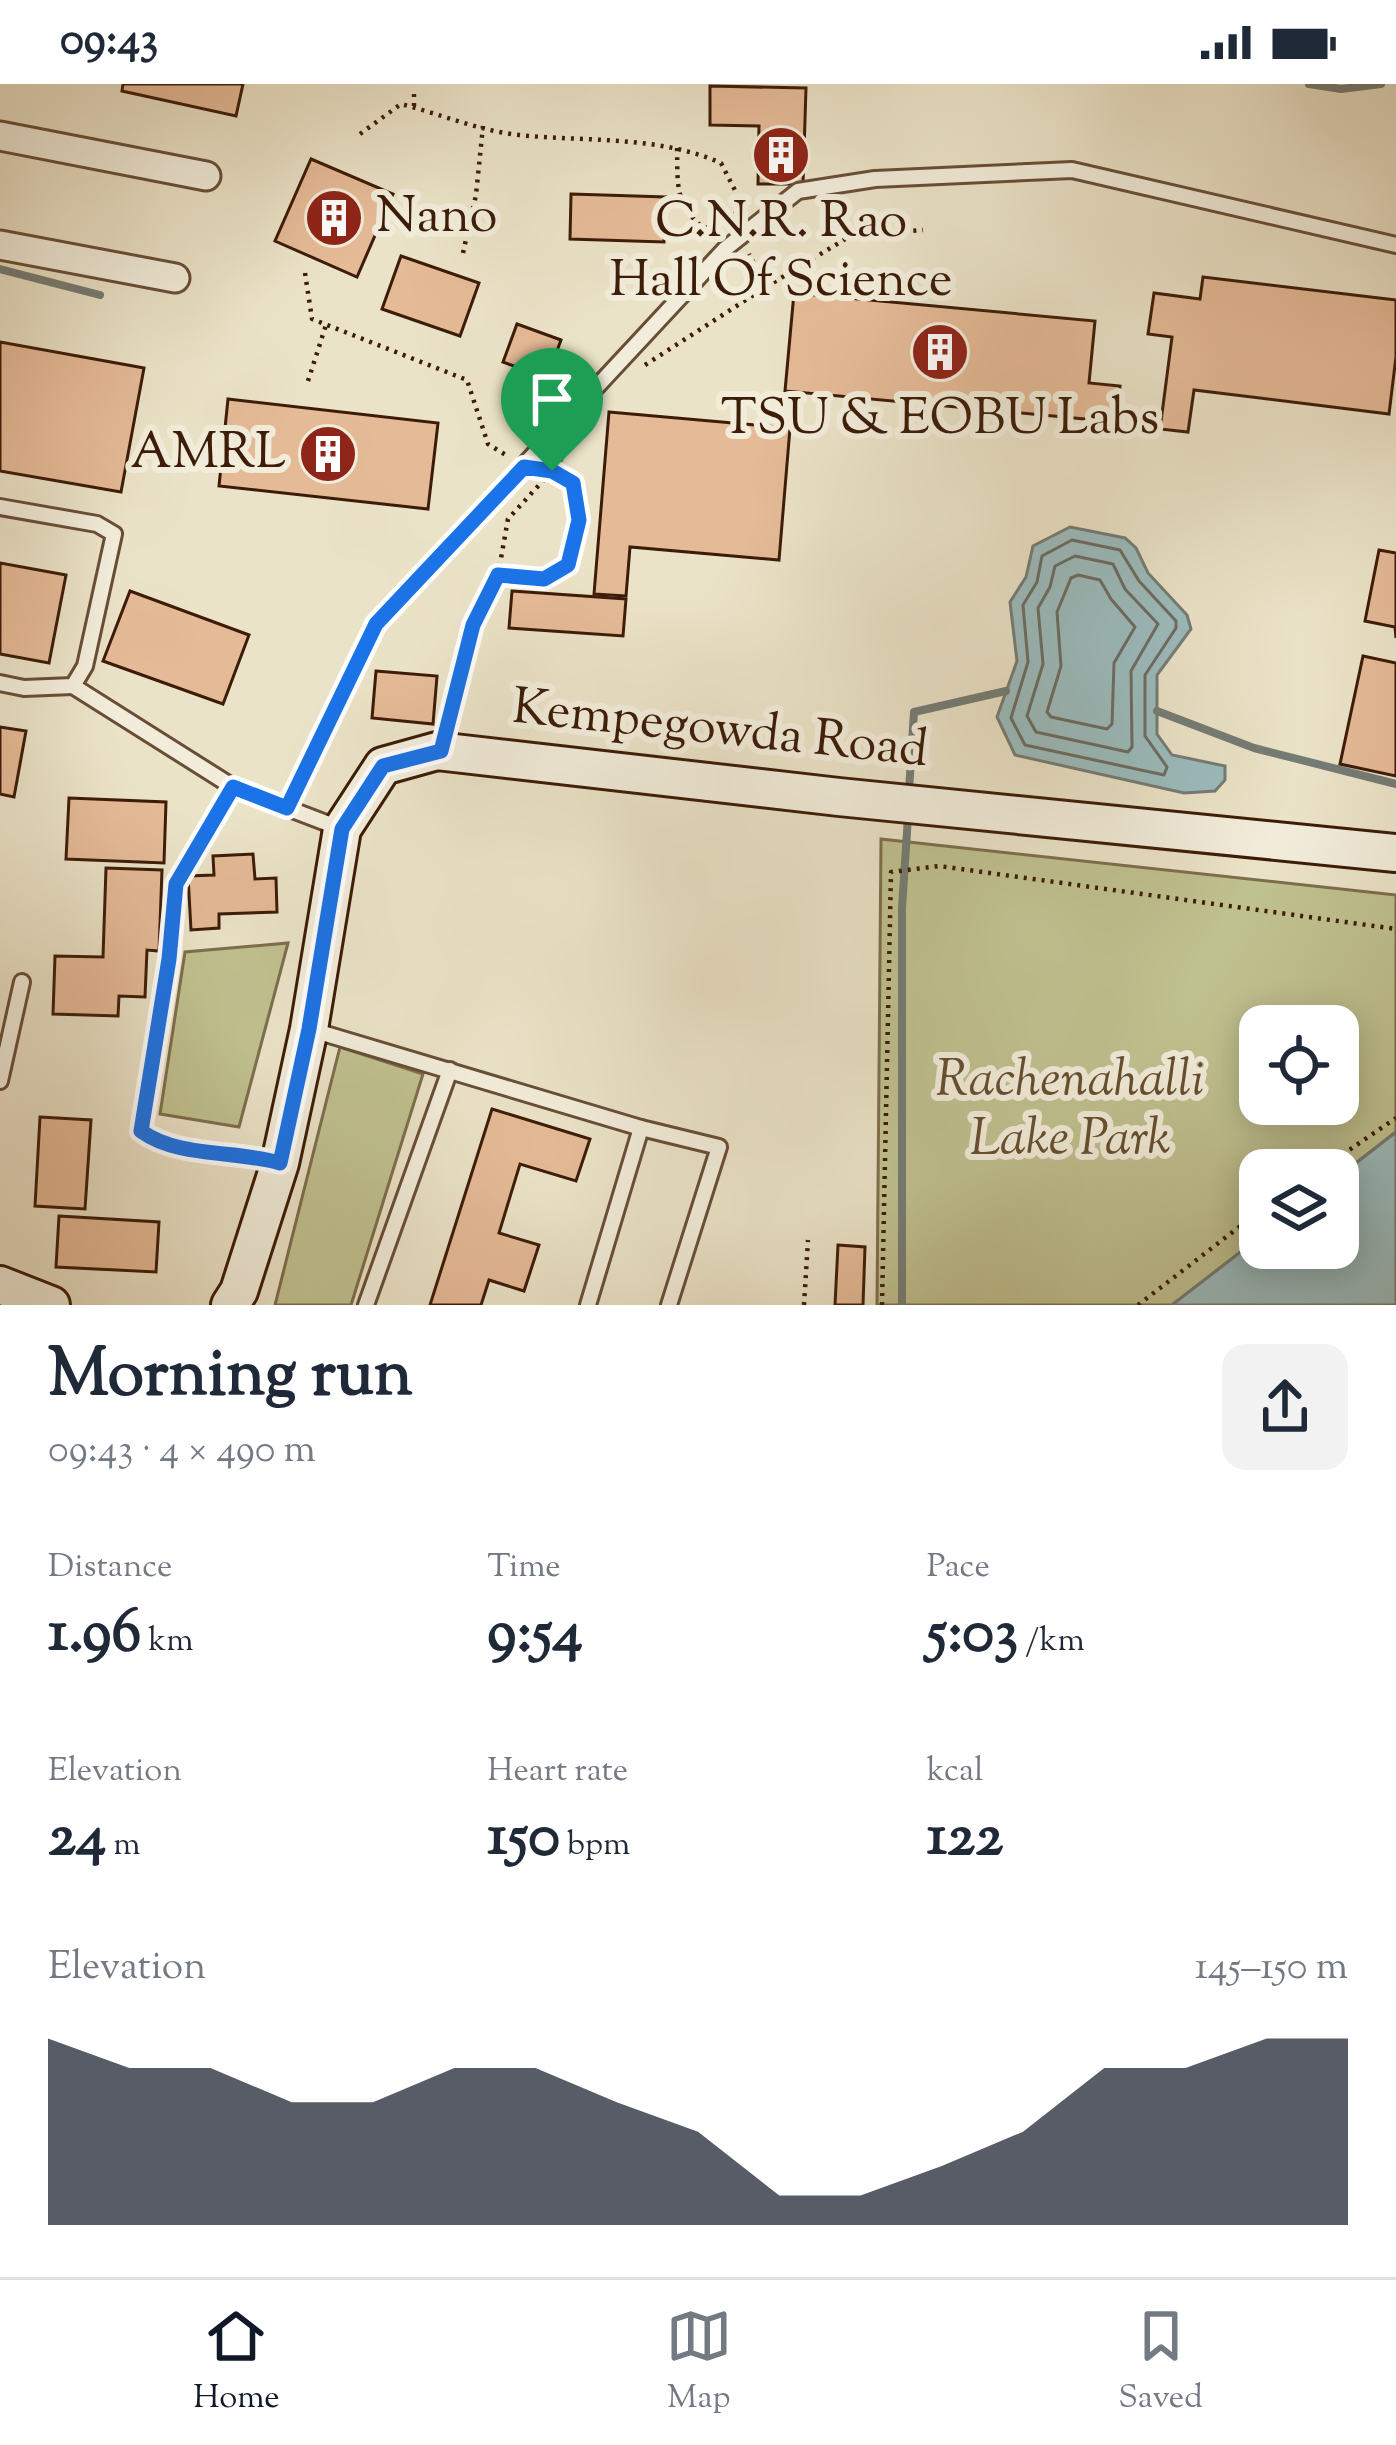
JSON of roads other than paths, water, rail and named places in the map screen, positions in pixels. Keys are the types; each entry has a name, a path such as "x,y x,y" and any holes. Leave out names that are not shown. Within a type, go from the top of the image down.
{"street":[{"path":"0,136 206,176"},
{"path":"0,245 176,278"},
{"name":"Kempegowda Road","path":"230,1305 239,1291 280,1163 309,1029 342,829 383,766 441,751 1396,853"},
{"path":"0,1285 51,1305"}],"lane":[{"path":"287,808 376,624 621,358 740,237 798,191 875,179 1072,170 1396,245"},
{"path":"0,507 97,524 114,534 85,666 73,686"},
{"path":"0,683 24,688 73,686 233,787 342,829"},
{"path":"233,787 176,884 141,1131 160,1144 248,1154 280,1163"},
{"path":"0,1081 22,982"},
{"path":"309,1029 719,1147 669,1305"},
{"path":"366,1305 450,1070"},
{"path":"588,1305 641,1128"}],"water":[{"path":"1070,527 1125,538 1136,548 1148,573 1187,615 1191,629 1157,675 1157,734 1172,755 1225,766 1225,780 1215,791 1184,793 1015,755 997,717 1017,661 1010,602 1026,577 1033,546"},
{"path":"1396,1132 1396,1305 1172,1305 1239,1253 1239,1269 1359,1269 1359,1161"}],"waterway":[{"path":"1309,84 1341,89 1381,84"},
{"path":"0,269 100,295"},
{"path":"909,790 914,712 1006,691"},
{"path":"1157,711 1254,748 1396,784"},
{"path":"902,1305 902,908 908,817"}],"place":[{"name":"C.N.R. Rao Hall Of Science","path":"781,155"},
{"name":"Nano","path":"334,218"},
{"name":"TSU & EOBU Labs","path":"940,352"},
{"name":"AMRL","path":"328,454"}],"park label":[{"name":"Rachenahalli Lake Park","path":"1070,1110"}]}
